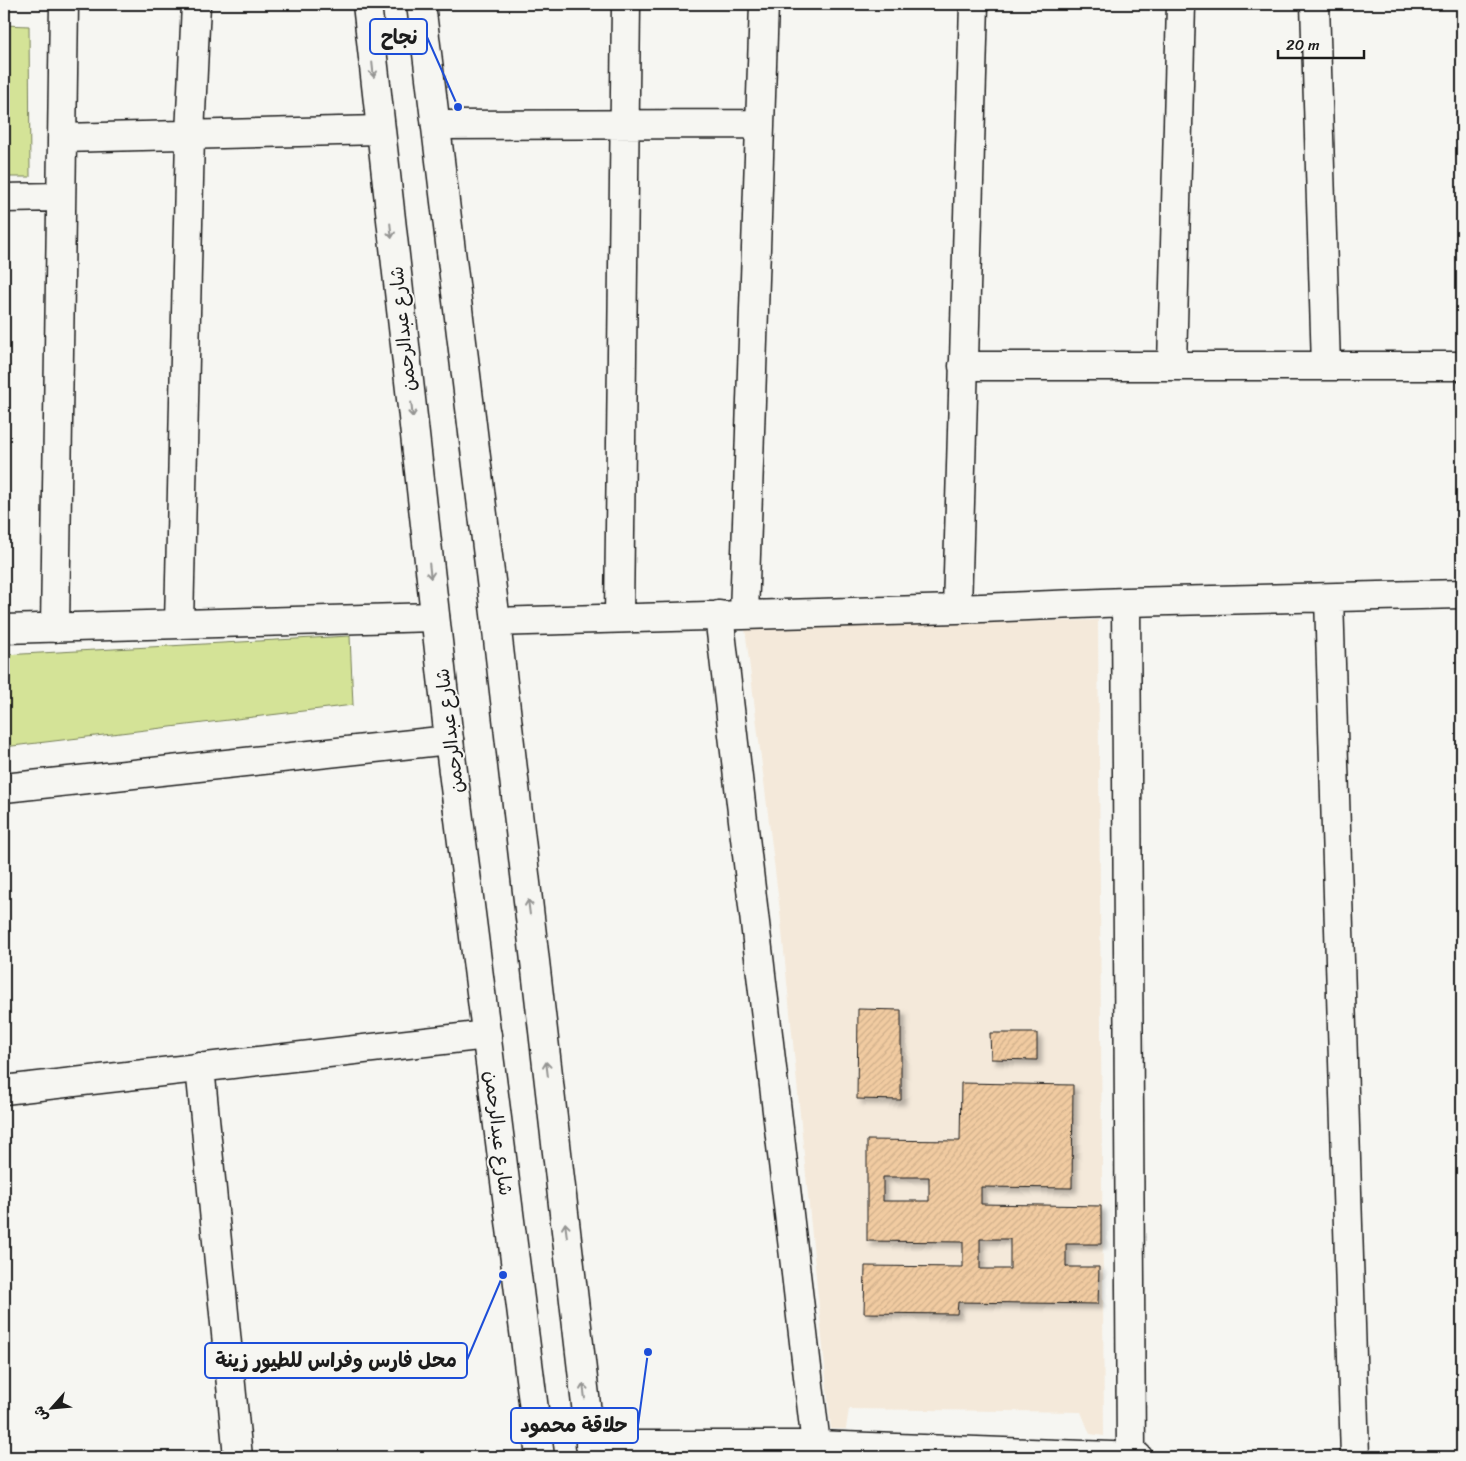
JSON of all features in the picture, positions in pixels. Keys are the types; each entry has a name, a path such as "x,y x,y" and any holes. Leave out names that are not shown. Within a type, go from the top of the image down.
{"street":[{"path":"55,628 64,4"},
{"path":"179,624 190,135 196,4"},
{"name":"شارع عبدالرحمن","path":"366,4 449,740 540,1457"},
{"path":"421,4 496,622 591,1451 816,1445 1138,1457"},
{"path":"619,618 626,4"},
{"path":"764,4 760,124 732,615 816,1445"},
{"path":"957,609 974,4"},
{"path":"1172,366 1182,4"},
{"path":"1314,4 1326,366"},
{"path":"436,125 760,124"},
{"path":"62,138 380,130"},
{"path":"4,198 61,197"},
{"path":"964,366 1462,366"},
{"path":"496,622 957,609 1126,602 1462,594"},
{"path":"1329,598 1355,1457"},
{"path":"1126,602 1131,1457"},
{"path":"4,630 435,617"},
{"path":"4,788 449,740"},
{"path":"4,1090 487,1034"},
{"path":"200,1067 238,1457"}],"shaded area":[{"path":"1098,620 1104,1436 1090,1434 1081,1412 849,1409 846,1429 831,1429 780,911 745,628"}],"green space":[{"path":"4,25 29,26 30,177 4,177"},
{"path":"350,636 353,705 4,747 4,655"}],"building":[{"path":"858,1009 901,1010 901,1100 857,1099"},
{"path":"990,1033 1037,1033 1037,1060 991,1059"},
{"path":"961,1083 1073,1085 1072,1188 981,1187 981,1204 1101,1206 1101,1244 1066,1244 1066,1267 1099,1267 1098,1304 958,1302 957,1314 864,1313 865,1266 963,1267 963,1242 867,1241 867,1140 960,1141","holes":["883,1177 929,1177 929,1201 883,1201","980,1239 1010,1239 1010,1269 980,1269"]}],"place":[{"name":"نجاح","path":"458,107"},
{"name":"محل فارس وفراس للطيور زينة","path":"503,1275"},
{"name":"حلاقة محمود","path":"648,1352"}]}
